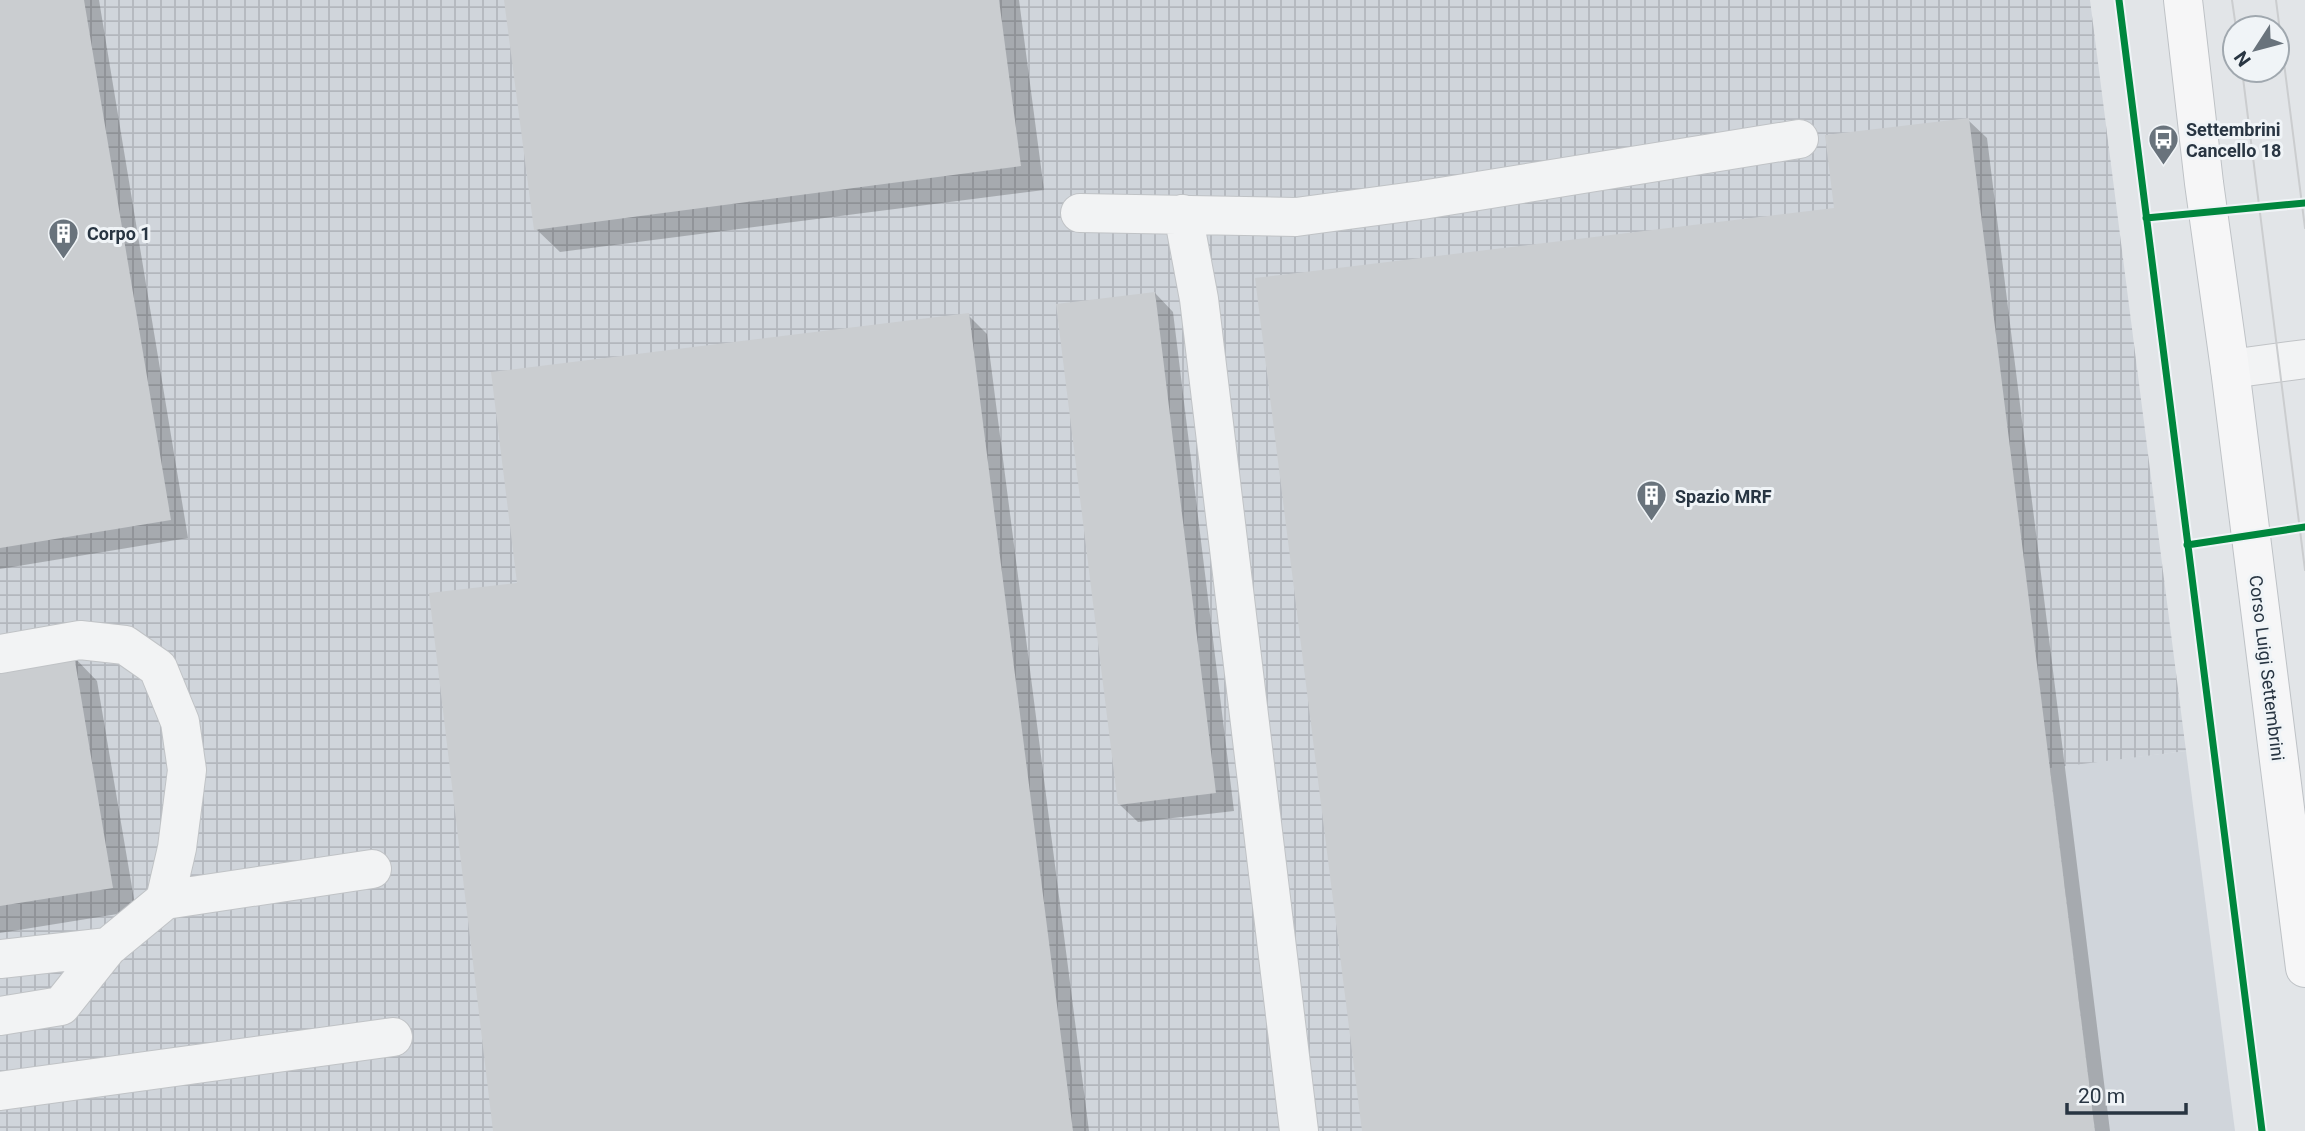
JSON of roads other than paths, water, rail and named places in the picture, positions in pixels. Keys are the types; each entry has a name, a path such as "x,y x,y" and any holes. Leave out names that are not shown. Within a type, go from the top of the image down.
{"main road":[{"name":"Corso Luigi Settembrini","path":"2183,0 2305,968"}],"lane":[{"path":"1080,213 1296,217 1422,200 1799,139"},
{"path":"1183,215 1201,313 1299,1131"},
{"path":"2230,369 2305,359"},
{"path":"0,654 80,640 125,645 158,668 180,722 187,770 177,848 165,900"},
{"path":"0,1016 61,1006 108,947 165,900 372,869"},
{"path":"0,959 108,947"},
{"path":"0,1091 393,1037"}],"tram line":[{"path":"2232,0 2234,14"},
{"path":"2276,0 2305,228"},
{"path":"2244,84 2305,570"}],"place":[{"name":"Settembrini Cancello 18","path":"2163,166"},
{"name":"Corpo 1","path":"64,260"},
{"name":"Spazio MRF","path":"1652,523"}]}
